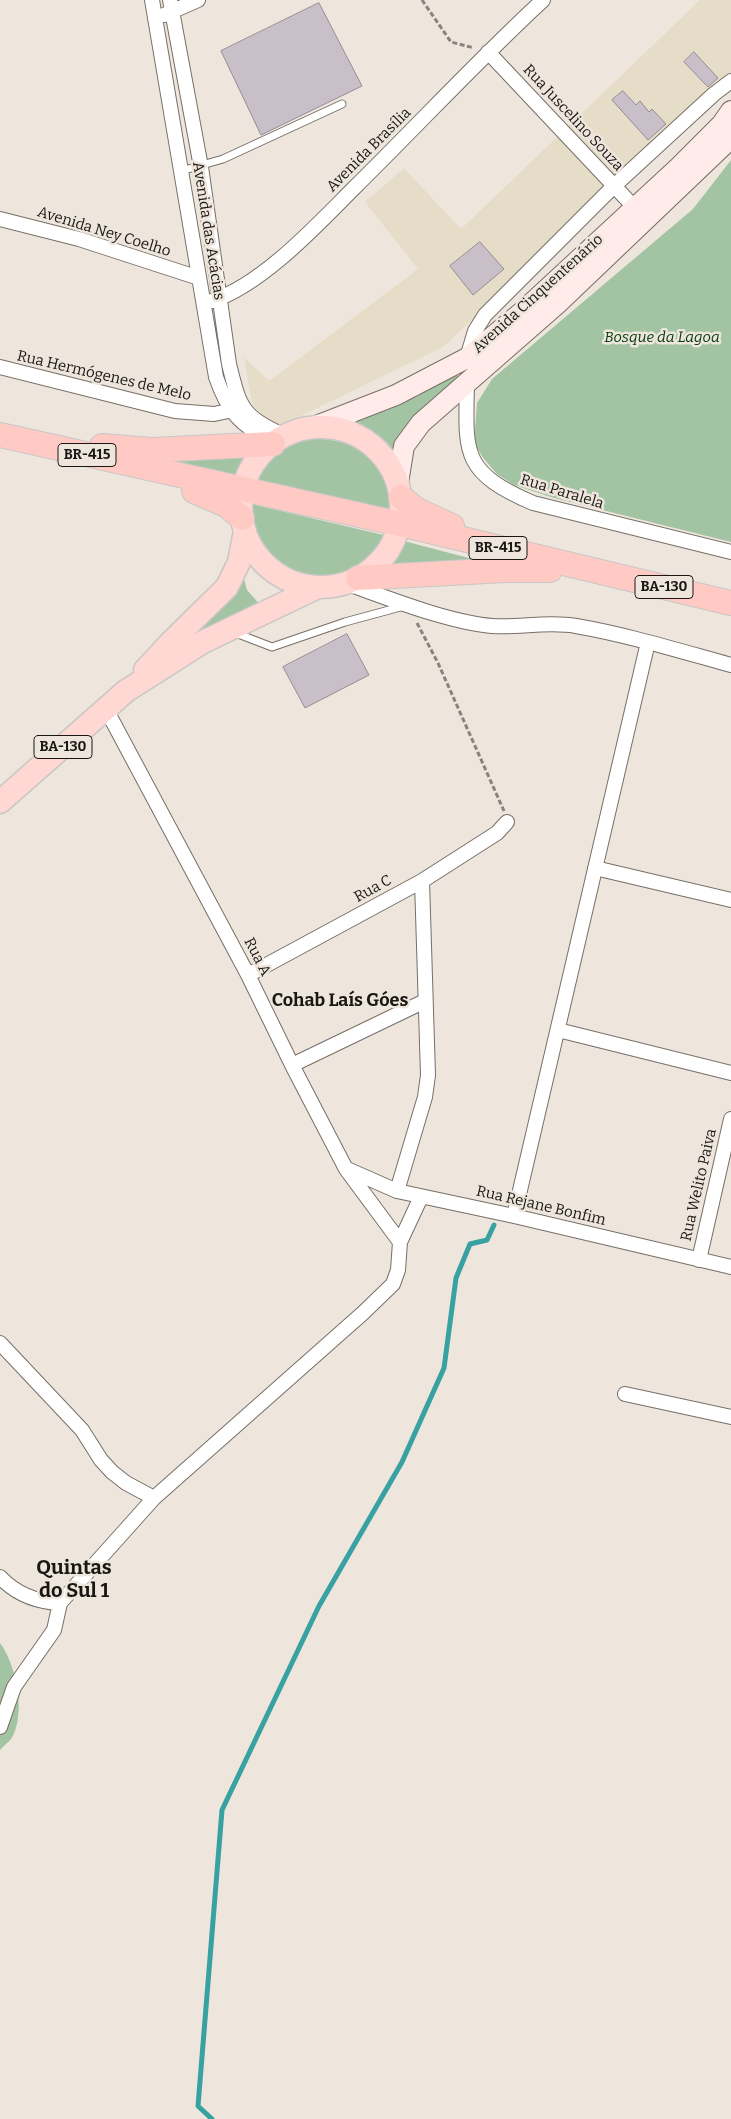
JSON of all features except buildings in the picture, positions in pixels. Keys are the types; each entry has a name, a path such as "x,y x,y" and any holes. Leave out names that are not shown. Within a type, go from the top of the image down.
{"highway":[{"path":"10,437 152,450 277,441"},
{"path":"10,437 195,491 226,505 243,524"},
{"name":"BR-415","path":"10,437 243,491 400,524 597,571"},
{"path":"399,490 416,510 443,523 597,571"},
{"path":"352,581 505,570 597,571"},
{"name":"BA-130","path":"597,571 731,603"}],"main road":[{"name":"Avenida Cinquentenário","path":"311,428 396,396 467,358 521,313 704,144 731,111"},
{"name":"Avenida Cinquentenário","path":"399,490 404,446 411,435 467,381 557,304 731,138"},
{"path":"126,691 171,642 228,587 239,562 243,524 243,491 254,465 277,441 311,428 339,430 364,440 385,459 399,490 400,524 389,550 370,570 352,581 318,587 290,581 278,574 258,556 243,524"},
{"name":"BA-130","path":"0,802 126,691 203,642 318,587"}],"street":[{"name":"Avenida das Acácias","path":"152,0 216,377 236,409 261,425 277,441"},
{"path":"156,18 171,6 198,0"},
{"name":"Avenida Brasília","path":"203,304 220,298 278,260 308,233 488,52 543,0"},
{"name":"Avenida das Acácias","path":"171,6 201,167 236,409"},
{"name":"Rua Juscelino Souza","path":"488,52 634,207"},
{"name":"Rua Paralela","path":"731,81 714,94 614,186 485,315 475,331 467,358 467,444 474,462 487,478 509,493 533,504 731,552"},
{"name":"Avenida Ney Coelho","path":"0,219 79,239 199,278"},
{"name":"Rua Hermógenes de Melo","path":"0,367 175,411 199,414 236,409"},
{"path":"352,581 408,605 491,626 573,625 648,642 731,665"},
{"path":"514,1216 648,642"},
{"name":"Rua A","path":"106,710 248,975 292,1066 346,1169 400,1242"},
{"name":"Rua C","path":"248,975 422,881 497,833 507,822"},
{"path":"595,868 731,900"},
{"path":"397,1191 425,1097 428,1075 422,881"},
{"path":"292,1066 425,1001"},
{"path":"558,1030 731,1073"},
{"name":"Rua Welito Paiva","path":"699,1260 731,1119"},
{"name":"Rua Rejane Bonfim","path":"346,1169 397,1191 514,1216 731,1267"},
{"path":"0,1727 14,1687 54,1630 60,1602 154,1498 393,1284 398,1270 400,1242 421,1197"},
{"path":"0,1343 82,1430 101,1460 112,1472 126,1483 154,1498"},
{"path":"625,1394 731,1417"},
{"path":"1,1581 29,1597 44,1602 60,1602"}],"lane":[{"path":"181,171 201,167 223,159 342,104"},
{"path":"228,630 272,647 345,622 408,605"}],"path":[{"path":"422,0 451,42 488,52"},
{"path":"408,605 442,672 504,811 507,822"}],"shaded area":[{"path":"700,0 731,0 731,82 443,347 274,429 252,404 244,357 269,381 418,269 365,202 404,168 461,229"}],"green space":[{"name":"Bosque da Lagoa","path":"731,160 731,542 554,498 514,485 497,474 484,459 474,443 477,403 492,379 693,209"},
{"path":"455,373 460,379 395,467 371,442 341,425 388,410 418,396"},
{"path":"304,439 322,439 339,442 367,454 377,464 385,477 390,493 391,512 253,482 267,460 280,450"},
{"path":"252,452 235,476 140,457"},
{"path":"247,503 388,536 376,554 361,566 343,574 324,577 304,576 286,569 269,557 254,536"},
{"path":"404,541 484,562 382,567"},
{"path":"243,575 247,590 263,608 174,644"},
{"path":"0,1643 11,1663 18,1690 19,1704 16,1729 11,1739 0,1750"}],"waterway":[{"path":"212,2119 198,2106 222,1810 319,1606 402,1462 444,1368 456,1278 470,1244 487,1240 494,1225"}],"district":[{"name":"Cohab Laís Góes","path":"340,1001"},
{"name":"Quintas do Sul 1","path":"74,1580"}]}
